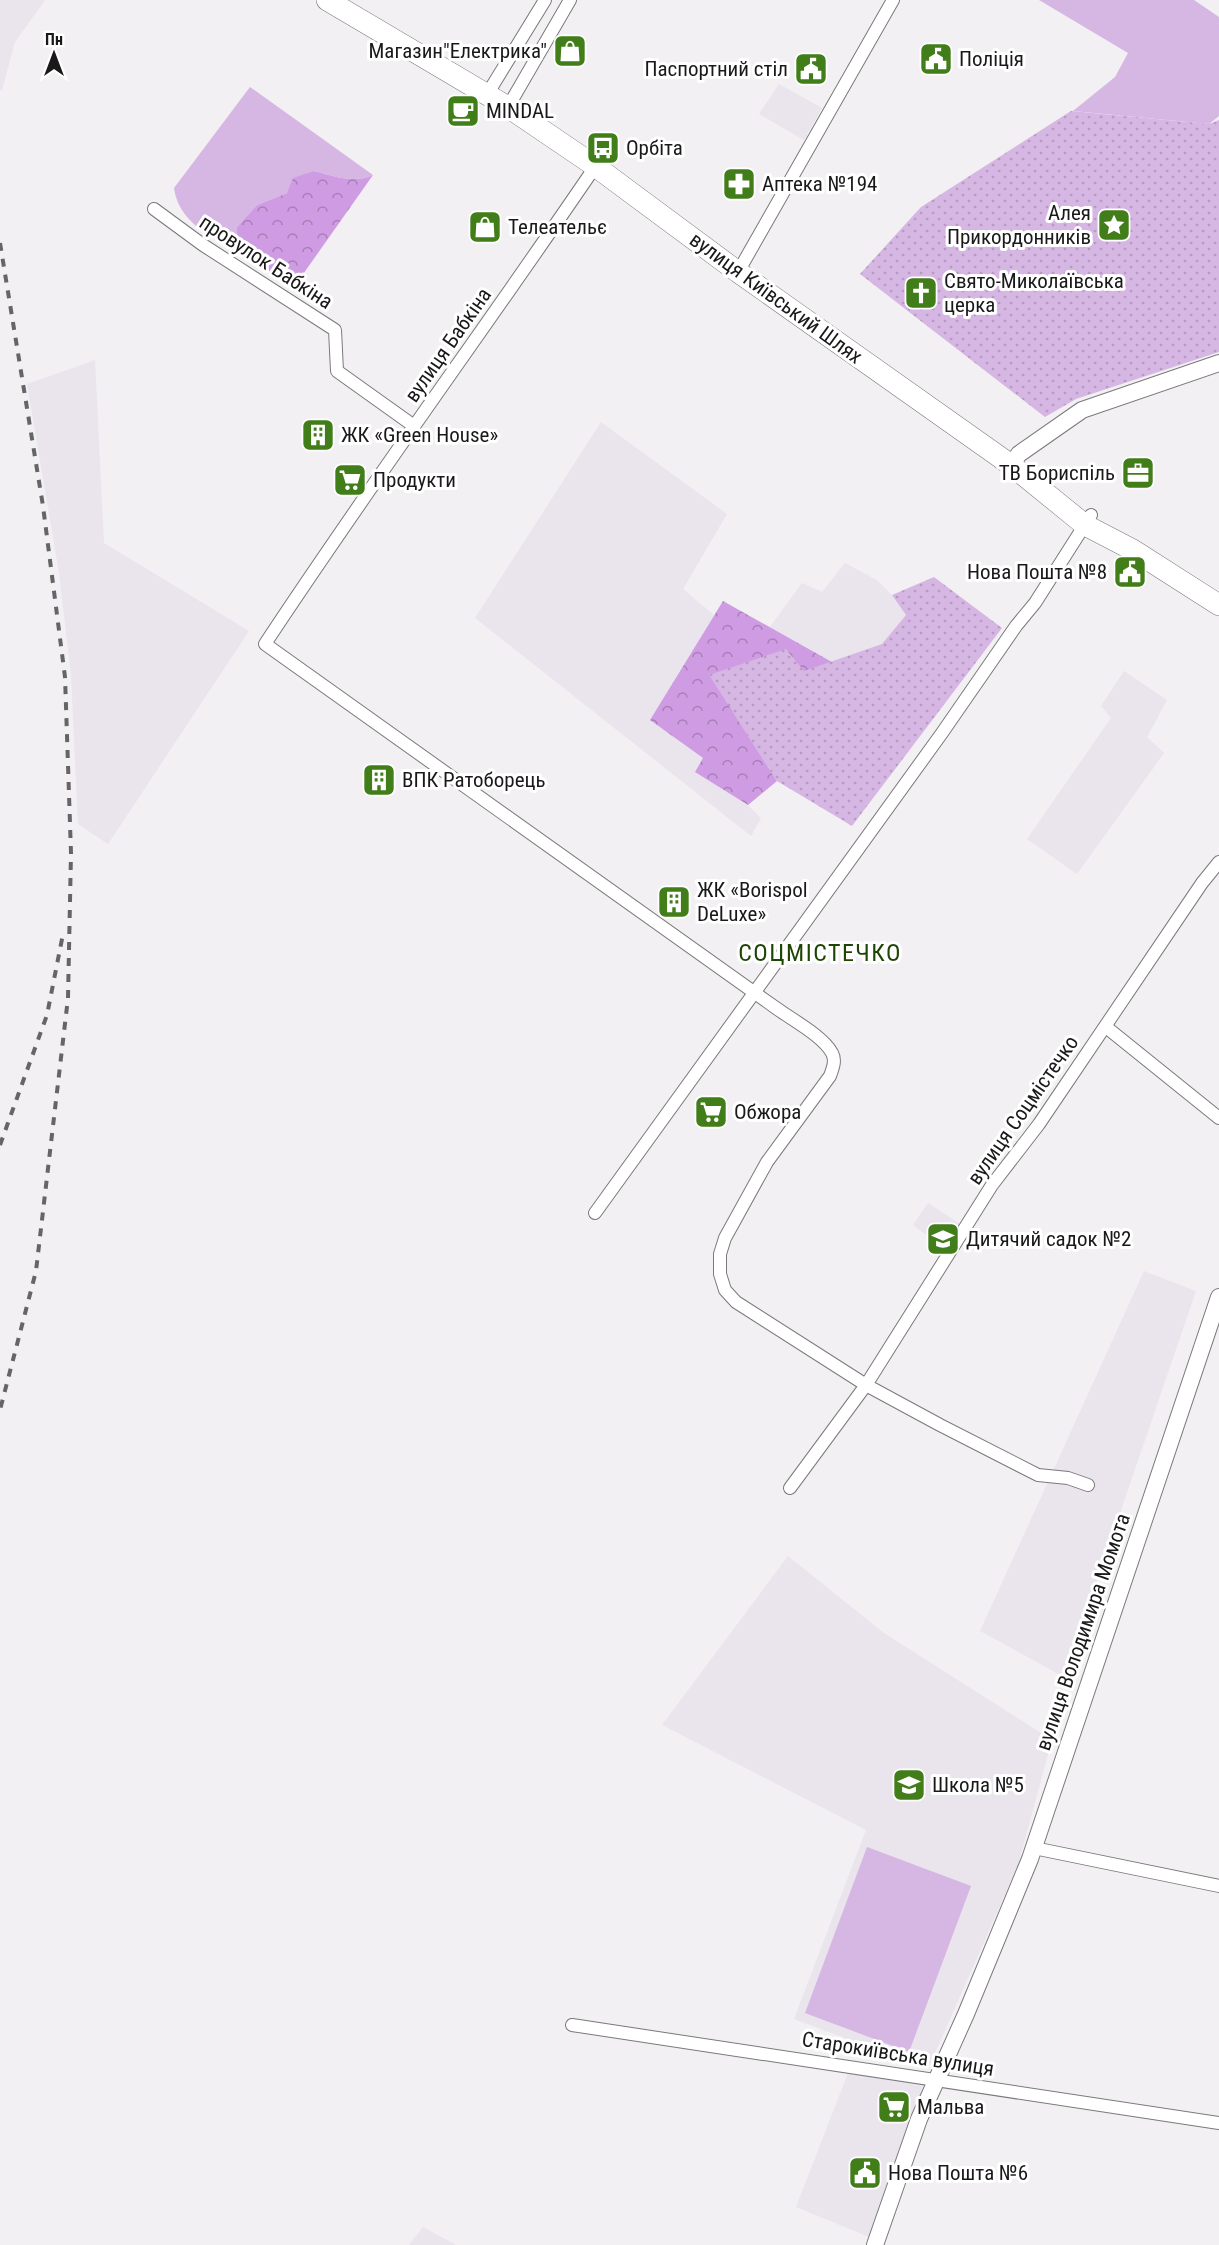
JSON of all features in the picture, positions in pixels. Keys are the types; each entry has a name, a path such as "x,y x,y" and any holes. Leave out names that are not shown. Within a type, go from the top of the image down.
{"highway":[{"name":"вулиця Київський Шлях","path":"327,0 491,88"},
{"name":"вулиця Київський Шлях","path":"350,0 491,88 598,162 1015,460 1088,520 1219,605"},
{"name":"вулиця Київський Шлях","path":"1088,520 1140,540 1219,593"}],"street":[{"path":"491,88 545,0"},
{"path":"511,102 570,0"},
{"path":"742,265 893,0"},
{"name":"вулиця Бабкіна","path":"598,162 514,285 347,520 265,644 754,992"},
{"name":"провулок Бабкіна","path":"154,209 203,245 334,330 337,371 414,426"},
{"path":"1015,460 1082,410 1219,363"},
{"path":"595,1213 942,733 1016,626 1035,603 1088,520"},
{"name":"вулиця Соцмістечко","path":"790,1488 866,1385 992,1185 1039,1124 1202,883 1219,862"},
{"path":"754,992 825,1043 833,1054 834,1065 830,1076 767,1162 725,1238 720,1254 720,1274 725,1290 736,1302 866,1385 1038,1476 1068,1478 1088,1485"},
{"path":"1106,1027 1219,1118"},
{"name":"вулиця Володимира Момота","path":"875,2245 919,2119 971,2003 1034,1848 1219,1299"},
{"path":"1034,1848 1219,1886"},
{"name":"Старокиївська вулиця","path":"572,2025 1219,2123"}],"shaded area":[{"path":"0,0 45,0 15,42 0,91"},
{"path":"1039,0 1194,0 1219,17 1219,116 1209,124 1073,111 1115,77 1128,53"},
{"path":"779,84 822,108 804,140 759,114"},
{"path":"250,87 373,175 351,179 314,171 287,193 257,205 237,227 236,250 206,233 188,218 177,199 174,188"},
{"path":"1071,111 1209,124 1219,120 1219,352 1076,399 1045,417 860,274 921,207"},
{"path":"95,360 104,543 249,631 108,844 78,824 71,675 59,573 27,384"},
{"path":"601,422 727,514 683,589 714,615 650,720 703,758 696,772 748,805 761,818 751,836 475,618"},
{"path":"845,563 877,580 892,595 906,615 882,644 832,662 770,627 802,583 822,592"},
{"path":"934,577 1002,628 852,826 777,781 709,675 786,649 804,671 882,644 906,615 892,595"},
{"path":"1124,671 1167,700 1147,737 1164,753 1077,874 1027,839 1111,718 1101,706"},
{"name":"Дитячий садок №2","path":"928,1203 963,1226 948,1251 913,1225"},
{"path":"1144,1271 1196,1291 1064,1677 980,1631"},
{"name":"Школа №5","path":"788,1556 884,1633 1052,1740 1018,1865 928,2069 794,2019 866,1830 662,1725"},
{"path":"867,1847 971,1886 909,2052 805,2013"},
{"path":"848,2073 923,2086 869,2237 796,2207"},
{"path":"423,2227 456,2245 409,2245"}],"green space":[{"path":"314,171 351,179 373,175 294,287 236,250 237,227 257,205 287,193 293,178"},
{"path":"723,601 832,662 804,672 710,675 777,781 748,805 695,772 703,758 650,720"}],"railway":[{"path":"0,243 43,506 65,677 71,853 68,998 36,1271 0,1410"},
{"path":"0,1145 47,1015 63,934"}],"place":[{"name":"Магазин\"Електрика\"","path":"570,51"},
{"name":"Поліція","path":"936,59"},
{"name":"Паспортний стіл","path":"811,69"},
{"name":"MINDAL","path":"463,111"},
{"name":"Орбіта","path":"603,148"},
{"name":"Аптека №194","path":"739,184"},
{"name":"Алея Прикордонників","path":"1114,225"},
{"name":"Телеательє","path":"485,227"},
{"name":"Свято-Миколаївська церка","path":"921,293"},
{"name":"ЖК «Green House»","path":"318,435"},
{"name":"ТВ Бориспіль","path":"1138,473"},
{"name":"Продукти","path":"350,480"},
{"name":"Нова Пошта №8","path":"1130,572"},
{"name":"ВПК Ратоборець","path":"379,780"},
{"name":"ЖК «Borispol DeLuxe»","path":"674,902"},
{"name":"Обжора","path":"711,1112"},
{"name":"Дитячий садок №2","path":"943,1239"},
{"name":"Школа №5","path":"909,1785"},
{"name":"Мальва","path":"894,2107"},
{"name":"Нова Пошта №6","path":"865,2173"}],"district":[{"name":"СОЦМІСТЕЧКО","path":"820,953"}]}
